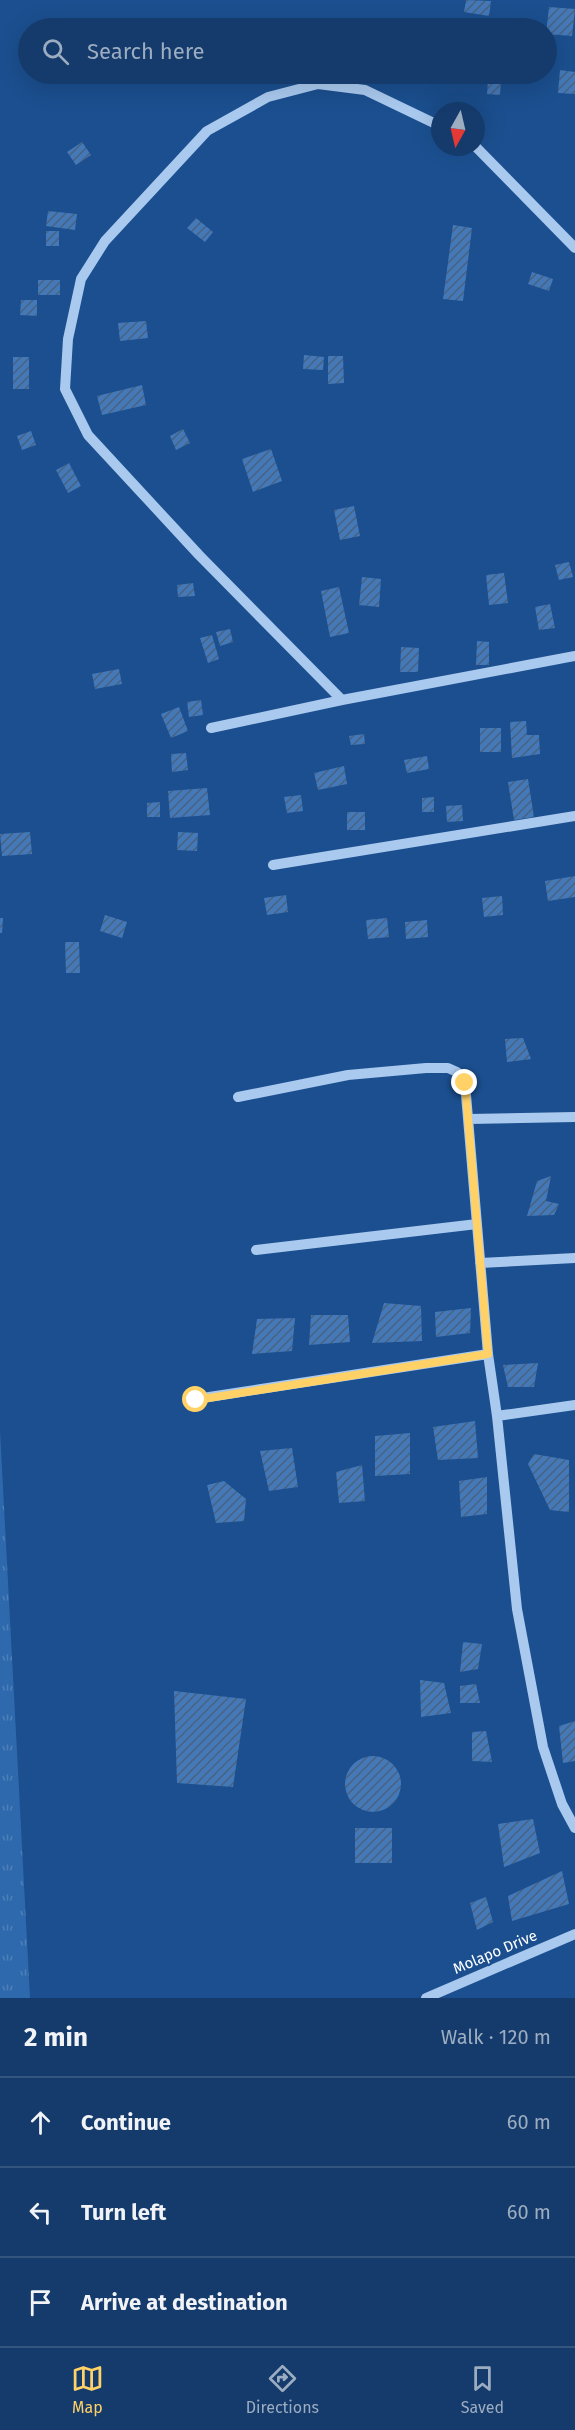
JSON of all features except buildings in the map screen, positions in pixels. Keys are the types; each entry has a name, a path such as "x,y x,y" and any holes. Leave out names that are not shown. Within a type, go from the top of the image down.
{"street":[{"path":"342,700 200,555 88,435 65,389 68,339 81,279 105,241 207,131 217,125 268,97 318,84 365,90 431,122"},
{"path":"485,154 575,248"},
{"path":"211,728 342,700 575,656"},
{"path":"273,865 575,816"},
{"path":"238,1097 348,1075 448,1068 457,1072 465,1083 488,1354 497,1416 517,1609 543,1747 562,1804 575,1828"},
{"path":"469,1119 575,1117"},
{"path":"256,1250 477,1224"},
{"path":"480,1263 575,1258"},
{"path":"196,1400 488,1354"},
{"path":"497,1416 575,1405"},
{"name":"Molapo Drive","path":"426,1998 575,1934"}],"green space":[{"path":"0,1431 30,1998 0,1998"}],"route":[{"path":"196,1400 488,1354 468,1095 465,1083"}]}
